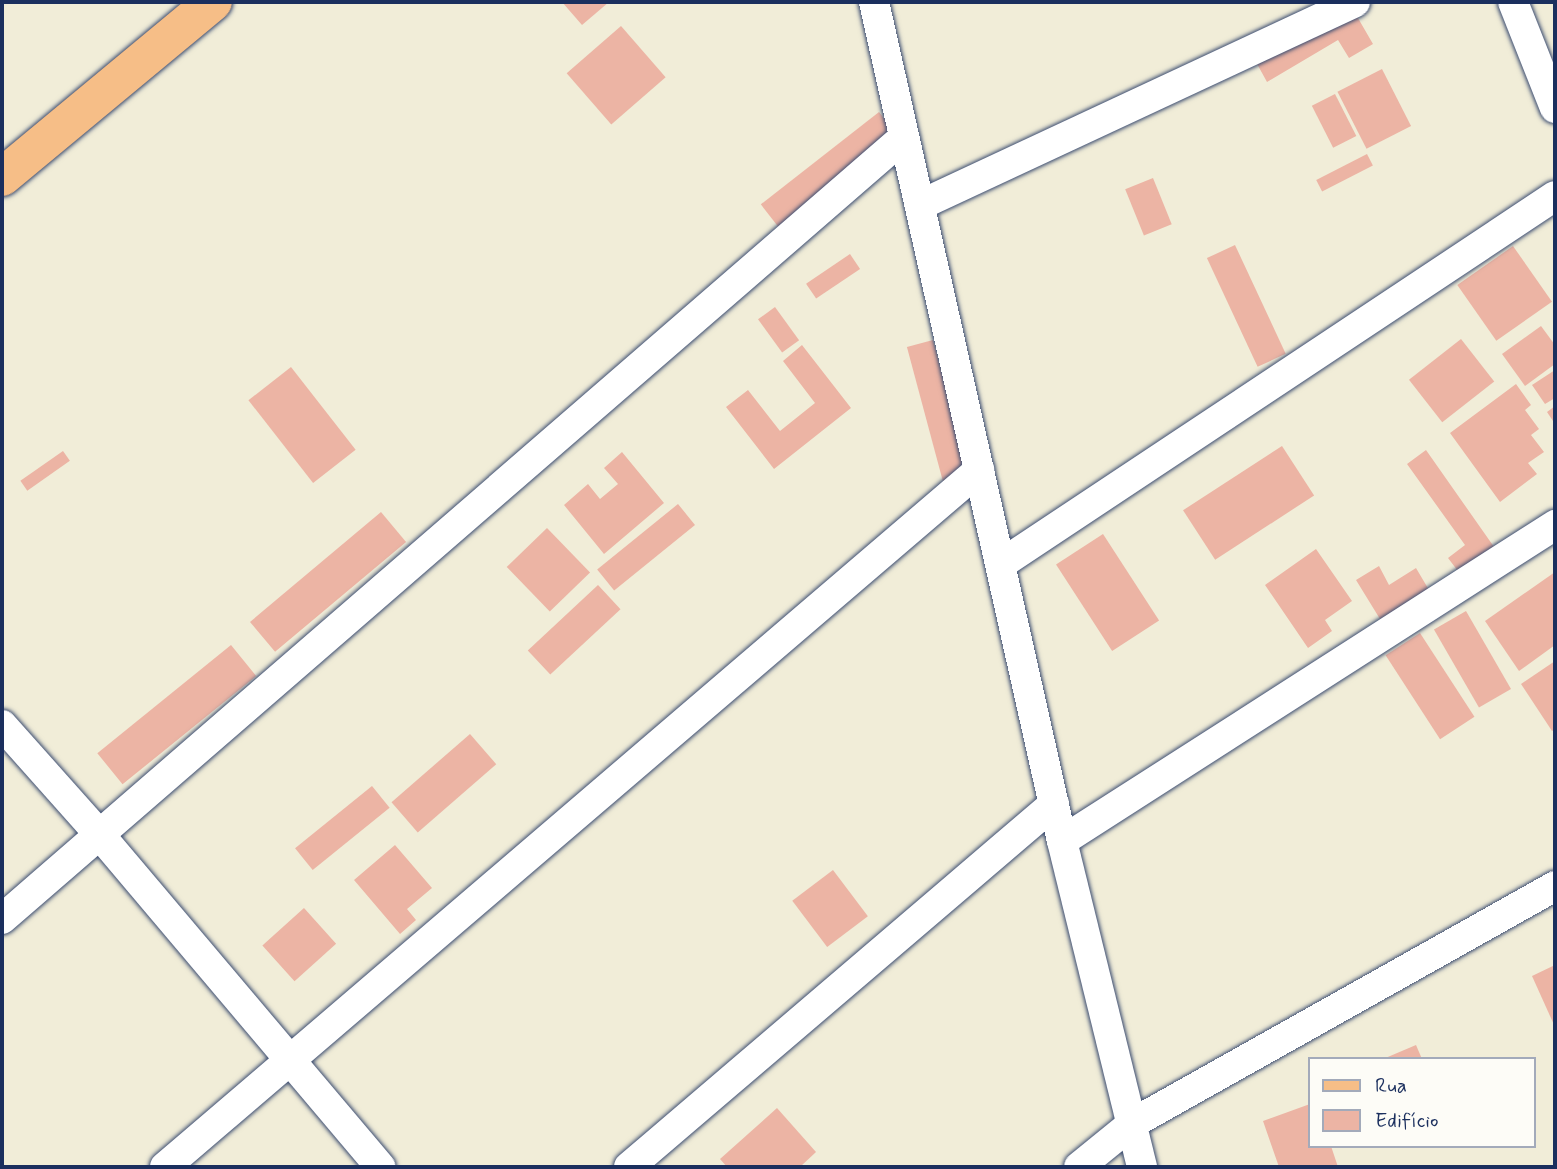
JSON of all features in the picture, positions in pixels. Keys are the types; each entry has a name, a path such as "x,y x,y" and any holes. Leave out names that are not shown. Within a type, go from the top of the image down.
{"main road":[{"path":"2,177 213,2"}],"street":[{"path":"874,2 1062,841 1142,1167"},
{"path":"920,205 1355,2"},
{"path":"1513,2 1555,108"},
{"path":"2,919 903,138"},
{"path":"1001,564 1555,196"},
{"path":"165,1167 979,470"},
{"path":"1062,841 1555,525"},
{"path":"2,726 99,834 380,1167"},
{"path":"629,1167 1054,804"},
{"path":"1079,1167 1133,1123 1555,886"}],"building":[{"path":"562,2 609,2 582,25"},
{"path":"1351,6 1373,44 1349,58 1338,40 1267,82 1256,62"},
{"path":"621,26 666,77 611,125 567,73"},
{"path":"1382,69 1411,126 1367,149 1337,92"},
{"path":"1335,94 1356,136 1333,148 1312,106"},
{"path":"879,112 896,134 778,226 761,204"},
{"path":"1367,154 1373,166 1322,191 1316,180"},
{"path":"1153,178 1172,224 1144,236 1125,189"},
{"path":"1235,245 1286,354 1258,367 1207,258"},
{"path":"1513,246 1552,302 1496,341 1457,285"},
{"path":"850,254 860,269 816,299 806,284"},
{"path":"775,307 799,340 782,353 758,319"},
{"path":"1541,326 1555,345 1555,364 1525,386 1502,354"},
{"path":"1461,339 1494,382 1442,422 1409,380"},
{"path":"933,340 969,474 943,481 907,347"},
{"path":"802,345 851,408 774,469 726,407 748,390 780,431 815,403 783,361"},
{"path":"291,367 356,450 313,483 248,400"},
{"path":"1555,370 1555,398 1545,404 1532,385"},
{"path":"1516,384 1531,405 1525,410 1539,429 1531,435 1544,452 1528,463 1537,474 1500,502 1450,433"},
{"path":"1555,406 1555,424 1547,412"},
{"path":"1282,446 1314,495 1215,560 1183,510"},
{"path":"1426,450 1499,554 1464,579 1448,558 1465,545 1407,464"},
{"path":"63,451 70,461 27,491 20,481"},
{"path":"622,452 664,503 604,554 564,505 588,484 600,499 618,484 604,468"},
{"path":"678,504 695,525 614,590 597,569"},
{"path":"381,512 406,542 275,652 250,622"},
{"path":"547,528 590,573 550,611 507,567"},
{"path":"1103,534 1159,620 1112,651 1056,564"},
{"path":"1316,549 1352,601 1325,620 1332,631 1308,648 1265,585"},
{"path":"1379,566 1389,585 1416,568 1429,590 1380,619 1356,580"},
{"path":"1555,572 1555,645 1519,671 1485,621"},
{"path":"598,585 621,609 550,675 528,650"},
{"path":"1466,611 1511,689 1479,707 1434,630"},
{"path":"1420,633 1474,717 1440,739 1386,655"},
{"path":"231,645 256,676 123,784 97,753"},
{"path":"1555,661 1555,729 1552,731 1521,684"},
{"path":"470,734 496,764 418,832 392,802"},
{"path":"372,786 390,808 313,870 295,848"},
{"path":"395,845 432,888 407,909 416,920 400,934 354,880"},
{"path":"833,870 868,916 827,947 792,901"},
{"path":"304,908 336,944 295,981 262,945"},
{"path":"1555,965 1555,1027 1532,976"},
{"path":"1416,1045 1421,1057 1388,1057"},
{"path":"1308,1105 1308,1148 1332,1148 1338,1167 1279,1167 1263,1121"},
{"path":"777,1108 816,1152 800,1167 727,1167 720,1159"}]}
